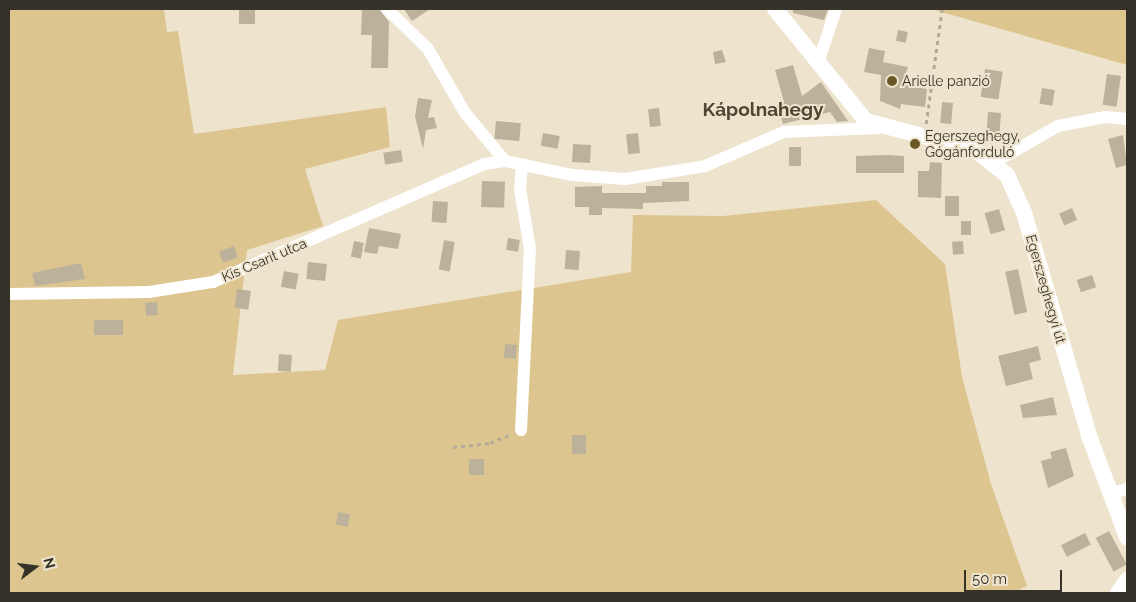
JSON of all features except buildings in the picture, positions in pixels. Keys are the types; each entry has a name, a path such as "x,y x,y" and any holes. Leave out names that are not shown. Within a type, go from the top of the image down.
{"street":[{"path":"387,9 428,49 464,113 504,161"},
{"name":"Egerszeghegyi út","path":"775,9 857,114 878,128"},
{"path":"818,63 836,9"},
{"path":"995,162 1058,126 1105,117 1127,119"},
{"name":"Egerszeghegyi út","path":"504,161 580,176 625,179 705,166 784,132 878,128 975,150 995,162 1007,174 1024,213 1109,494 1127,537"},
{"name":"Kis Csarit utca","path":"9,294 149,292 198,286 404,201 457,172 504,161"},
{"path":"521,430 530,249 520,189 522,164"},
{"path":"1109,494 1127,489"},
{"path":"1118,593 1127,580"}],"path":[{"path":"924,138 942,9"},
{"path":"453,447 490,443 521,430"}],"shaded area":[{"path":"9,9 164,9 167,32 178,31 194,134 386,107 390,147 305,169 323,226 247,250 233,375 325,370 338,320 631,272 633,215 723,216 876,200 945,264 962,377 991,484 1027,586 1012,593 9,593"},
{"path":"931,9 1127,9 1127,65"}],"place":[{"name":"Arielle panzió","path":"892,81"},
{"name":"Egerszeghegy, Gógánforduló","path":"915,144"}],"district":[{"name":"Kápolnahegy","path":"763,110"}]}
